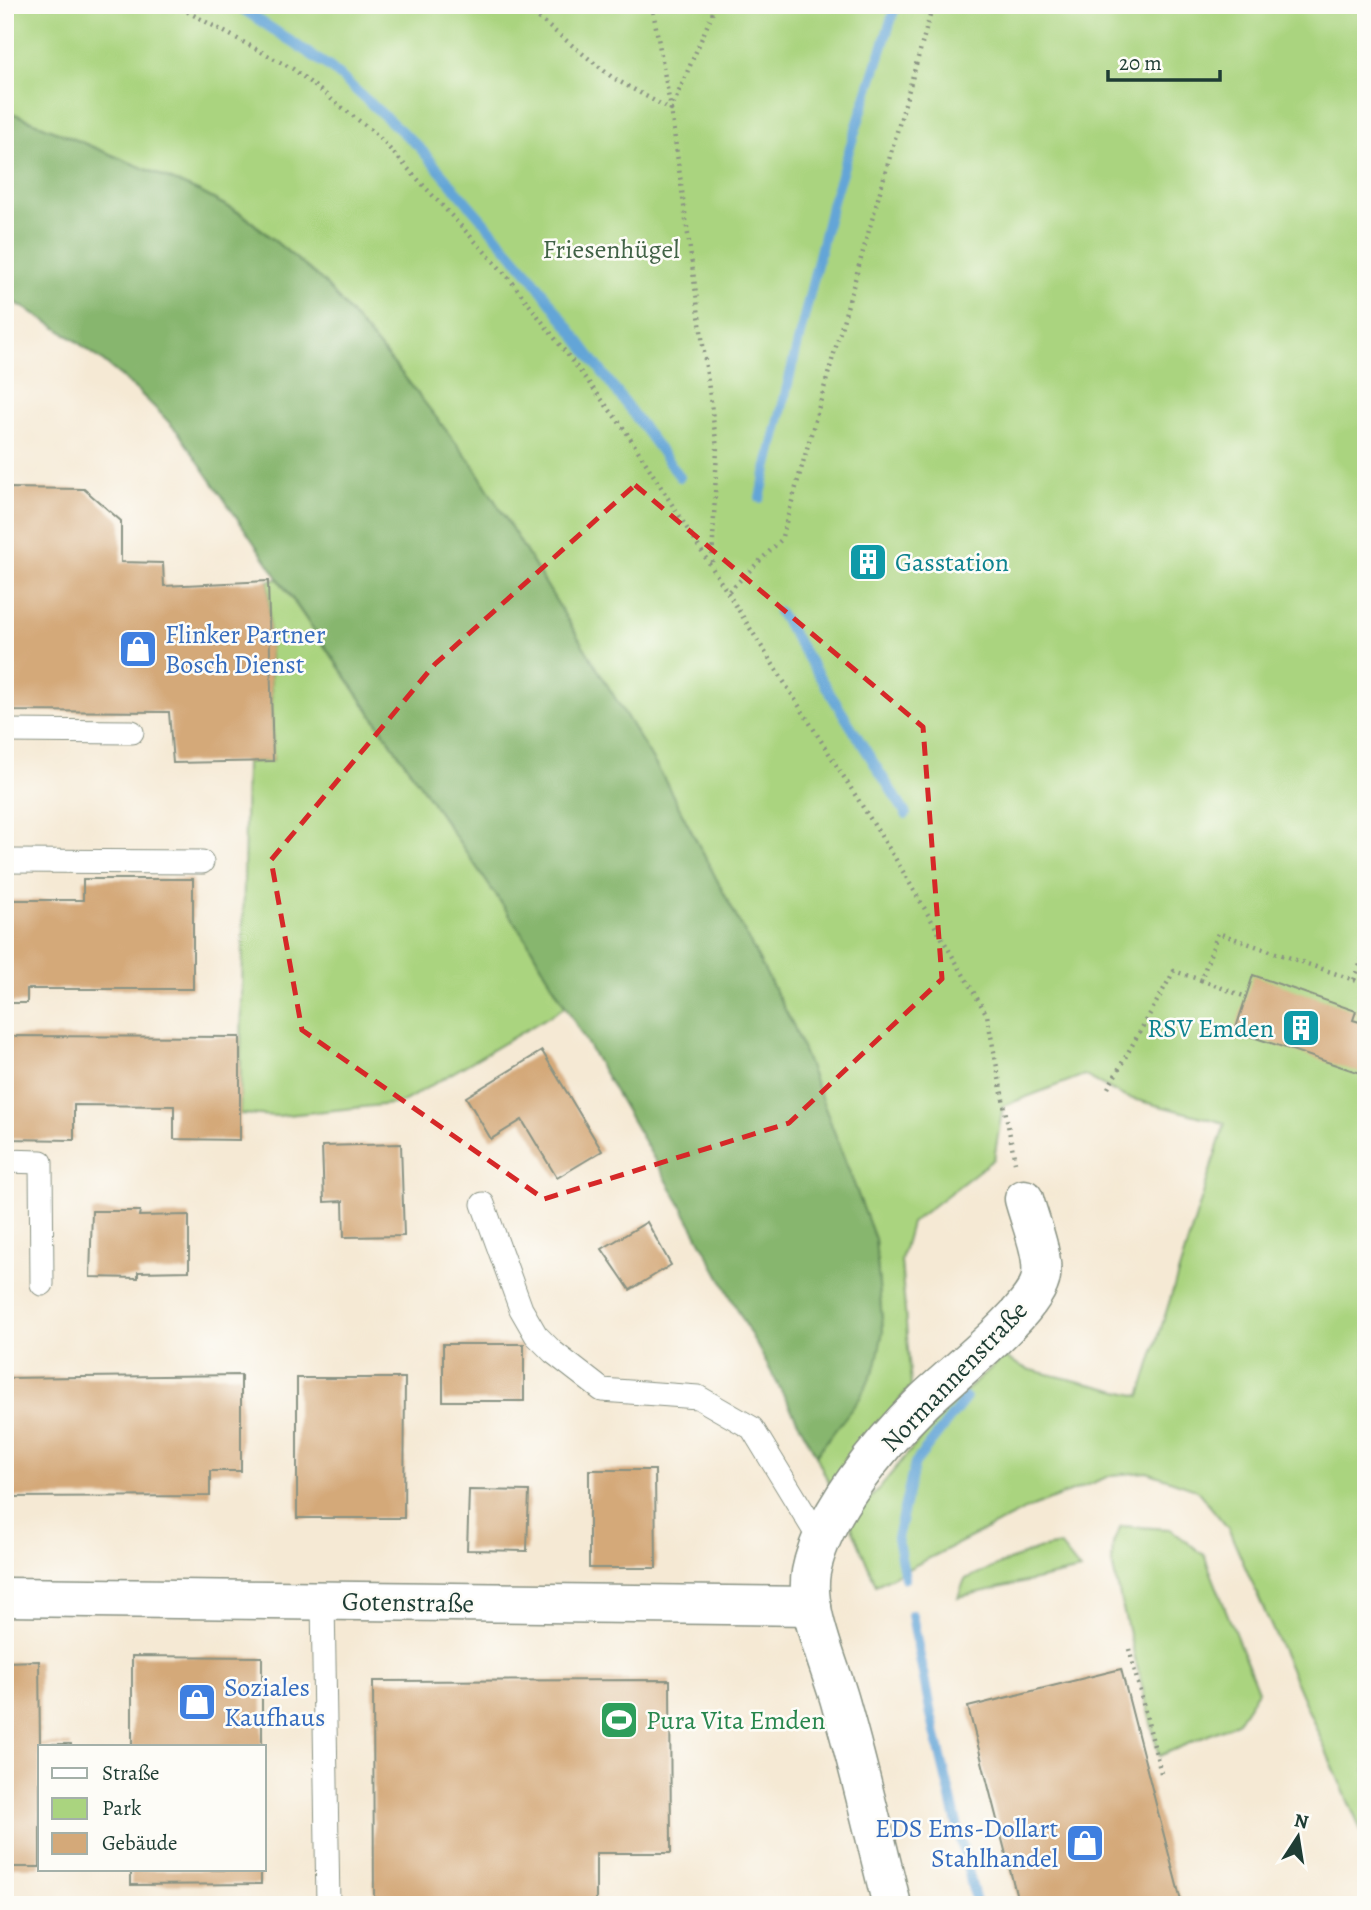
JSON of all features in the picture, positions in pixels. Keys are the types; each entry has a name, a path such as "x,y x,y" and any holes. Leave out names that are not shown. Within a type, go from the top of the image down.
{"street":[{"name":"Normannenstraße","path":"892,1905 841,1705 812,1606 810,1575 819,1538 847,1493 921,1404 1019,1314 1037,1290 1042,1275 1024,1199"},
{"name":"Gotenstraße","path":"5,1597 812,1606"}],"lane":[{"path":"5,731 132,732"},
{"path":"5,861 202,862"},
{"path":"5,1161 41,1162 42,1284"},
{"path":"483,1204 521,1309 536,1335 553,1352 602,1390 698,1397 752,1428 819,1538"},
{"path":"323,1601 328,1905"}],"path":[{"path":"174,5 293,69 376,134 508,277 625,430 895,858 988,1015 1003,1106 1024,1199"},
{"path":"522,5 613,78 671,110"},
{"path":"652,5 671,110 717,448 712,564"},
{"path":"671,110 716,5"},
{"path":"729,592 781,540 933,5"},
{"path":"1201,980 1218,933 1366,984"},
{"path":"1354,980 1366,949"},
{"path":"1108,1088 1174,971 1246,997"},
{"path":"1129,1649 1162,1777"}],"highlighted area":[{"path":"635,485 923,727 942,979 789,1123 544,1199 302,1030 271,860 435,664"}],"green space":[{"name":"Friesenhügel","path":"5,5 1366,5 1366,1842 1228,1528 1196,1489 1147,1472 1112,1475 1025,1510 876,1585 850,1523 940,1415 1003,1357 1027,1369 1140,1396 1225,1123 1125,1097 1084,1075 1003,1106 994,1159 911,1223 901,1260 911,1386 830,1486 816,1455 868,1383 883,1331 875,1239 794,1027 663,777 473,465 403,375 323,281 243,214 200,192 5,110"},
{"path":"5,110 200,192 243,215 323,281 403,375 473,465 663,777 794,1027 875,1239 883,1331 876,1366 860,1398 816,1455 681,1205 528,942 178,432 139,392 98,357 53,325 5,297"},
{"path":"278,579 528,942 565,1007 401,1103 278,1116 240,1114 246,762 273,761 268,581"},
{"path":"1121,1526 1170,1529 1204,1555 1258,1691 1237,1723 1159,1756 1112,1564 1113,1543"},
{"path":"1060,1545 1080,1570 958,1597 965,1579 1038,1549"}],"building":[{"name":"Flinker Partner Bosch Dienst","path":"5,488 84,489 121,521 121,562 163,563 164,586 268,581 273,761 173,763 169,712 5,711"},
{"name":"Gasstation","path":"862,549 879,553 873,575 857,571"},
{"path":"83,879 193,879 193,989 27,989 27,1003 5,1003 5,900 83,900"},
{"name":"RSV Emden","path":"1253,975 1356,1011 1353,1020 1366,1024 1366,1075 1235,1031"},
{"path":"5,1036 240,1037 240,1140 174,1139 174,1106 74,1105 74,1140 5,1139"},
{"path":"542,1051 602,1151 557,1178 522,1120 491,1139 466,1097"},
{"path":"401,1144 404,1236 344,1237 343,1201 324,1202 322,1146"},
{"path":"92,1211 140,1211 139,1216 189,1215 189,1271 138,1272 138,1278 90,1277"},
{"path":"647,1222 671,1265 630,1290 602,1249"},
{"path":"443,1344 524,1344 524,1401 443,1401"},
{"path":"241,1375 241,1471 210,1471 210,1496 5,1497 5,1378"},
{"path":"297,1378 405,1378 404,1518 297,1518"},
{"path":"589,1470 655,1470 656,1568 589,1568"},
{"path":"469,1490 529,1491 527,1551 467,1550"},
{"name":"Soziales Kaufhaus","path":"132,1656 262,1657 262,1745 132,1745"},
{"path":"39,1661 40,1744 71,1744 38,1745 38,1867 5,1867 5,1662"},
{"name":"EDS Ems-Dollart Stahlhandel","path":"1121,1669 1182,1905 1019,1905 968,1707"},
{"path":"670,1680 671,1853 596,1853 596,1905 374,1905 373,1681"},
{"path":"131,1871 261,1871 261,1884 131,1885"}],"waterway":[{"path":"760,498 832,203 896,5"},
{"path":"238,6 331,68 419,147 530,275 680,477"},
{"path":"779,612 906,814"},
{"path":"905,1578 897,1538 915,1463 966,1398"},
{"path":"912,1615 931,1715 976,1903"}],"place":[{"name":"Gasstation","path":"868,562"},
{"name":"Flinker Partner Bosch Dienst","path":"138,649"},
{"name":"RSV Emden","path":"1301,1028"},
{"name":"Soziales Kaufhaus","path":"197,1702"},
{"name":"Pura Vita Emden","path":"619,1720"},
{"name":"EDS Ems-Dollart Stahlhandel","path":"1085,1843"}]}
